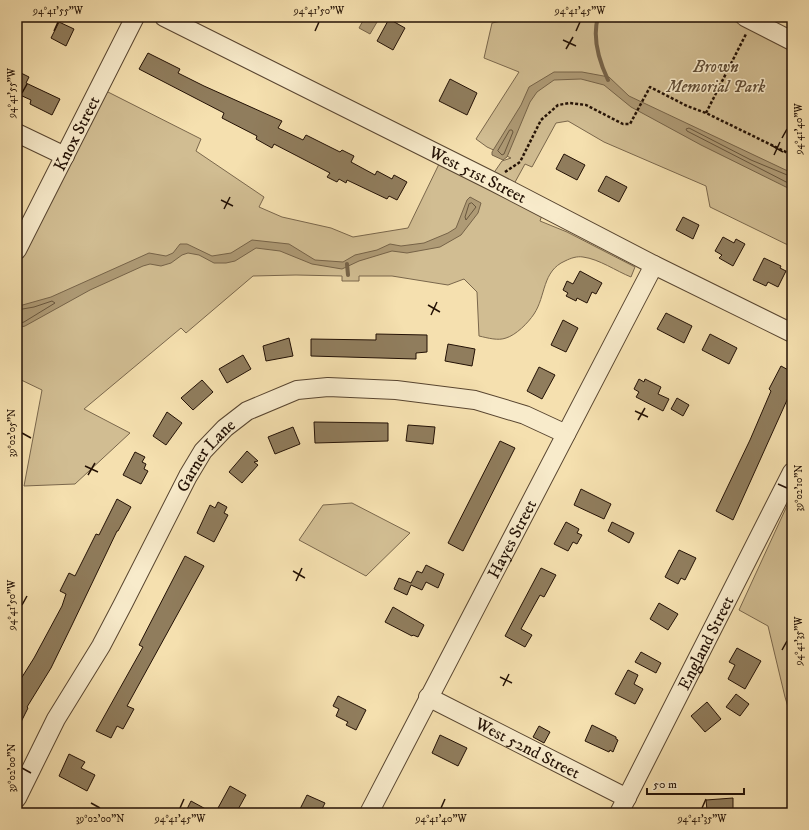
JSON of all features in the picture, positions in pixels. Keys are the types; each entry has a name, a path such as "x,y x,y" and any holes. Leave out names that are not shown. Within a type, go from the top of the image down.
{"street":[{"name":"Knox Street","path":"17,250 135,17"},
{"name":"West 51st Street","path":"164,17 494,182 654,265 792,333"},
{"path":"749,19 792,41"},
{"path":"17,132 65,156"},
{"name":"Hayes Street","path":"369,813 654,265"},
{"name":"Garner Lane","path":"17,798 56,719 101,646 188,476 203,450 225,428 247,411 297,390 328,388 396,390 475,400 525,415 566,434"},
{"name":"England Street","path":"623,806 792,472"},
{"name":"West 52nd Street","path":"428,697 623,806"}],"path":[{"path":"706,112 749,19"},
{"path":"494,182 499,172 504,174 520,162 541,120 558,105 570,103 586,105 626,125 632,123 650,87 687,106 706,112 792,155"}],"green space":[{"name":"Brown Memorial Park","path":"520,17 726,17 792,50 792,247 710,207 706,186 604,142 568,121 556,123 532,167 525,164 514,184 493,174 502,161 511,158 487,147 476,139 519,72 484,58 492,23"},
{"path":"106,91 201,139 196,151 264,197 259,207 282,217 331,228 353,237 408,228 440,162 542,215 540,221 567,232 635,267 631,277 589,258 576,257 565,261 558,265 548,277 541,300 534,314 522,328 514,334 500,339 479,336 477,292 464,279 448,285 392,276 359,276 359,281 342,281 342,276 253,276 186,333 181,328 84,409 130,433 75,484 24,486 42,390 17,378 17,266"},
{"path":"792,495 792,720 768,626 739,610"},
{"path":"352,503 410,533 366,576 299,540 323,505"}],"water":[{"path":"365,17 380,17 370,34 359,28"},
{"path":"554,72 582,72 609,77 629,96 792,173 792,190 701,145 631,107 604,85 581,79 554,80 537,92 530,102 507,157 503,160 492,155 492,152 521,105 529,87"},
{"path":"470,197 481,203 478,213 461,235 440,247 407,253 392,251 359,261 342,269 312,264 280,251 256,248 235,261 226,263 214,263 199,255 188,253 182,255 171,263 161,266 150,264 143,266 90,290 25,326 17,328 17,307 51,297 149,253 166,256 173,253 180,244 187,244 212,256 231,253 252,240 289,244 315,260 343,262 355,255 377,250 390,244 401,246 424,243 448,233 456,228 467,200"}],"building":[{"path":"389,19 405,28 393,50 377,41"},
{"path":"59,22 74,29 66,46 51,38"},
{"path":"148,53 180,69 178,73 282,121 278,128 303,140 306,135 340,152 342,150 354,156 351,162 375,175 377,171 392,179 394,175 407,182 397,200 389,196 387,199 347,180 346,183 339,179 337,182 327,177 330,173 274,144 272,148 256,139 257,136 222,118 224,113 139,69"},
{"path":"17,71 29,77 26,83 60,99 52,115 30,104 31,100 20,95 17,101"},
{"path":"450,79 477,93 467,115 439,101"},
{"path":"564,154 585,165 577,180 556,169"},
{"path":"606,176 627,187 619,202 598,191"},
{"path":"683,217 699,225 693,239 676,230"},
{"path":"723,237 734,243 736,239 745,244 733,266 719,258 722,255 715,251"},
{"path":"764,258 781,266 780,268 786,271 778,287 768,282 766,286 753,280"},
{"path":"580,271 602,283 596,294 592,292 587,303 577,298 576,301 566,296 568,293 563,290 567,281 573,284"},
{"path":"666,313 692,326 684,343 657,329"},
{"path":"563,320 578,328 566,352 551,345"},
{"path":"376,334 427,335 427,352 416,353 416,359 311,356 311,339 376,340"},
{"path":"710,334 737,348 729,364 702,350"},
{"path":"289,338 293,356 266,361 263,346"},
{"path":"448,344 475,349 472,366 445,361"},
{"path":"243,355 251,369 227,383 219,369"},
{"path":"781,366 792,372 792,389 733,520 716,511 750,440 771,391 769,389"},
{"path":"539,367 555,375 542,399 527,391"},
{"path":"639,379 644,382 645,379 661,387 658,394 669,399 663,411 636,397 639,392 634,389"},
{"path":"202,380 213,392 193,410 181,398"},
{"path":"677,398 689,405 683,416 671,409"},
{"path":"167,412 182,423 166,445 153,436"},
{"path":"314,422 388,423 388,441 315,443"},
{"path":"408,425 435,427 433,444 406,441"},
{"path":"293,427 300,444 275,454 268,437"},
{"path":"500,441 515,448 463,551 448,543"},
{"path":"247,451 258,461 254,462 258,465 242,483 229,472"},
{"path":"135,452 145,457 142,462 146,464 144,469 148,471 141,484 123,475"},
{"path":"581,489 611,504 604,519 574,505"},
{"path":"117,499 131,507 117,531 51,668 27,707 28,708 17,730 17,685 34,658 62,606 66,594 60,591 69,573 75,576 96,534 99,535"},
{"path":"218,502 227,507 224,513 228,515 214,542 197,533 210,505 215,508"},
{"path":"566,522 579,529 577,533 582,535 577,544 573,542 568,551 554,544"},
{"path":"612,522 634,533 629,543 608,531"},
{"path":"679,550 696,558 685,580 681,578 678,584 665,577"},
{"path":"185,556 204,566 127,706 134,709 123,729 117,726 111,738 96,731 143,647 139,645"},
{"path":"426,565 444,574 438,588 426,582 422,590 411,585 407,595 394,589 399,578 411,583 417,571 422,573"},
{"path":"541,568 556,575 544,597 540,595 521,629 532,635 525,647 505,636"},
{"path":"659,603 678,614 668,630 650,619"},
{"path":"393,607 424,625 418,637 412,636 385,622"},
{"path":"737,648 761,661 745,689 728,679 735,665 729,662"},
{"path":"641,652 661,663 656,673 635,662"},
{"path":"628,670 638,675 634,684 643,689 635,704 615,694"},
{"path":"736,694 749,704 740,716 726,707"},
{"path":"338,696 366,710 356,730 346,725 348,722 336,716 339,709 333,706"},
{"path":"707,702 721,719 705,732 691,716"},
{"path":"592,725 616,737 618,740 613,752 610,750 609,752 585,741"},
{"path":"539,726 550,732 544,743 533,737"},
{"path":"440,735 467,748 458,766 432,753"},
{"path":"69,754 85,762 81,768 95,775 87,791 59,776"},
{"path":"230,786 246,795 236,813 228,813 218,808"},
{"path":"307,795 325,803 320,813 298,813"},
{"path":"733,798 733,813 711,813 711,810 707,810 706,800"},
{"path":"191,801 213,813 185,813"}],"waterway":[{"path":"598,17 596,25 597,49 608,80"},
{"path":"347,264 348,275"}]}
